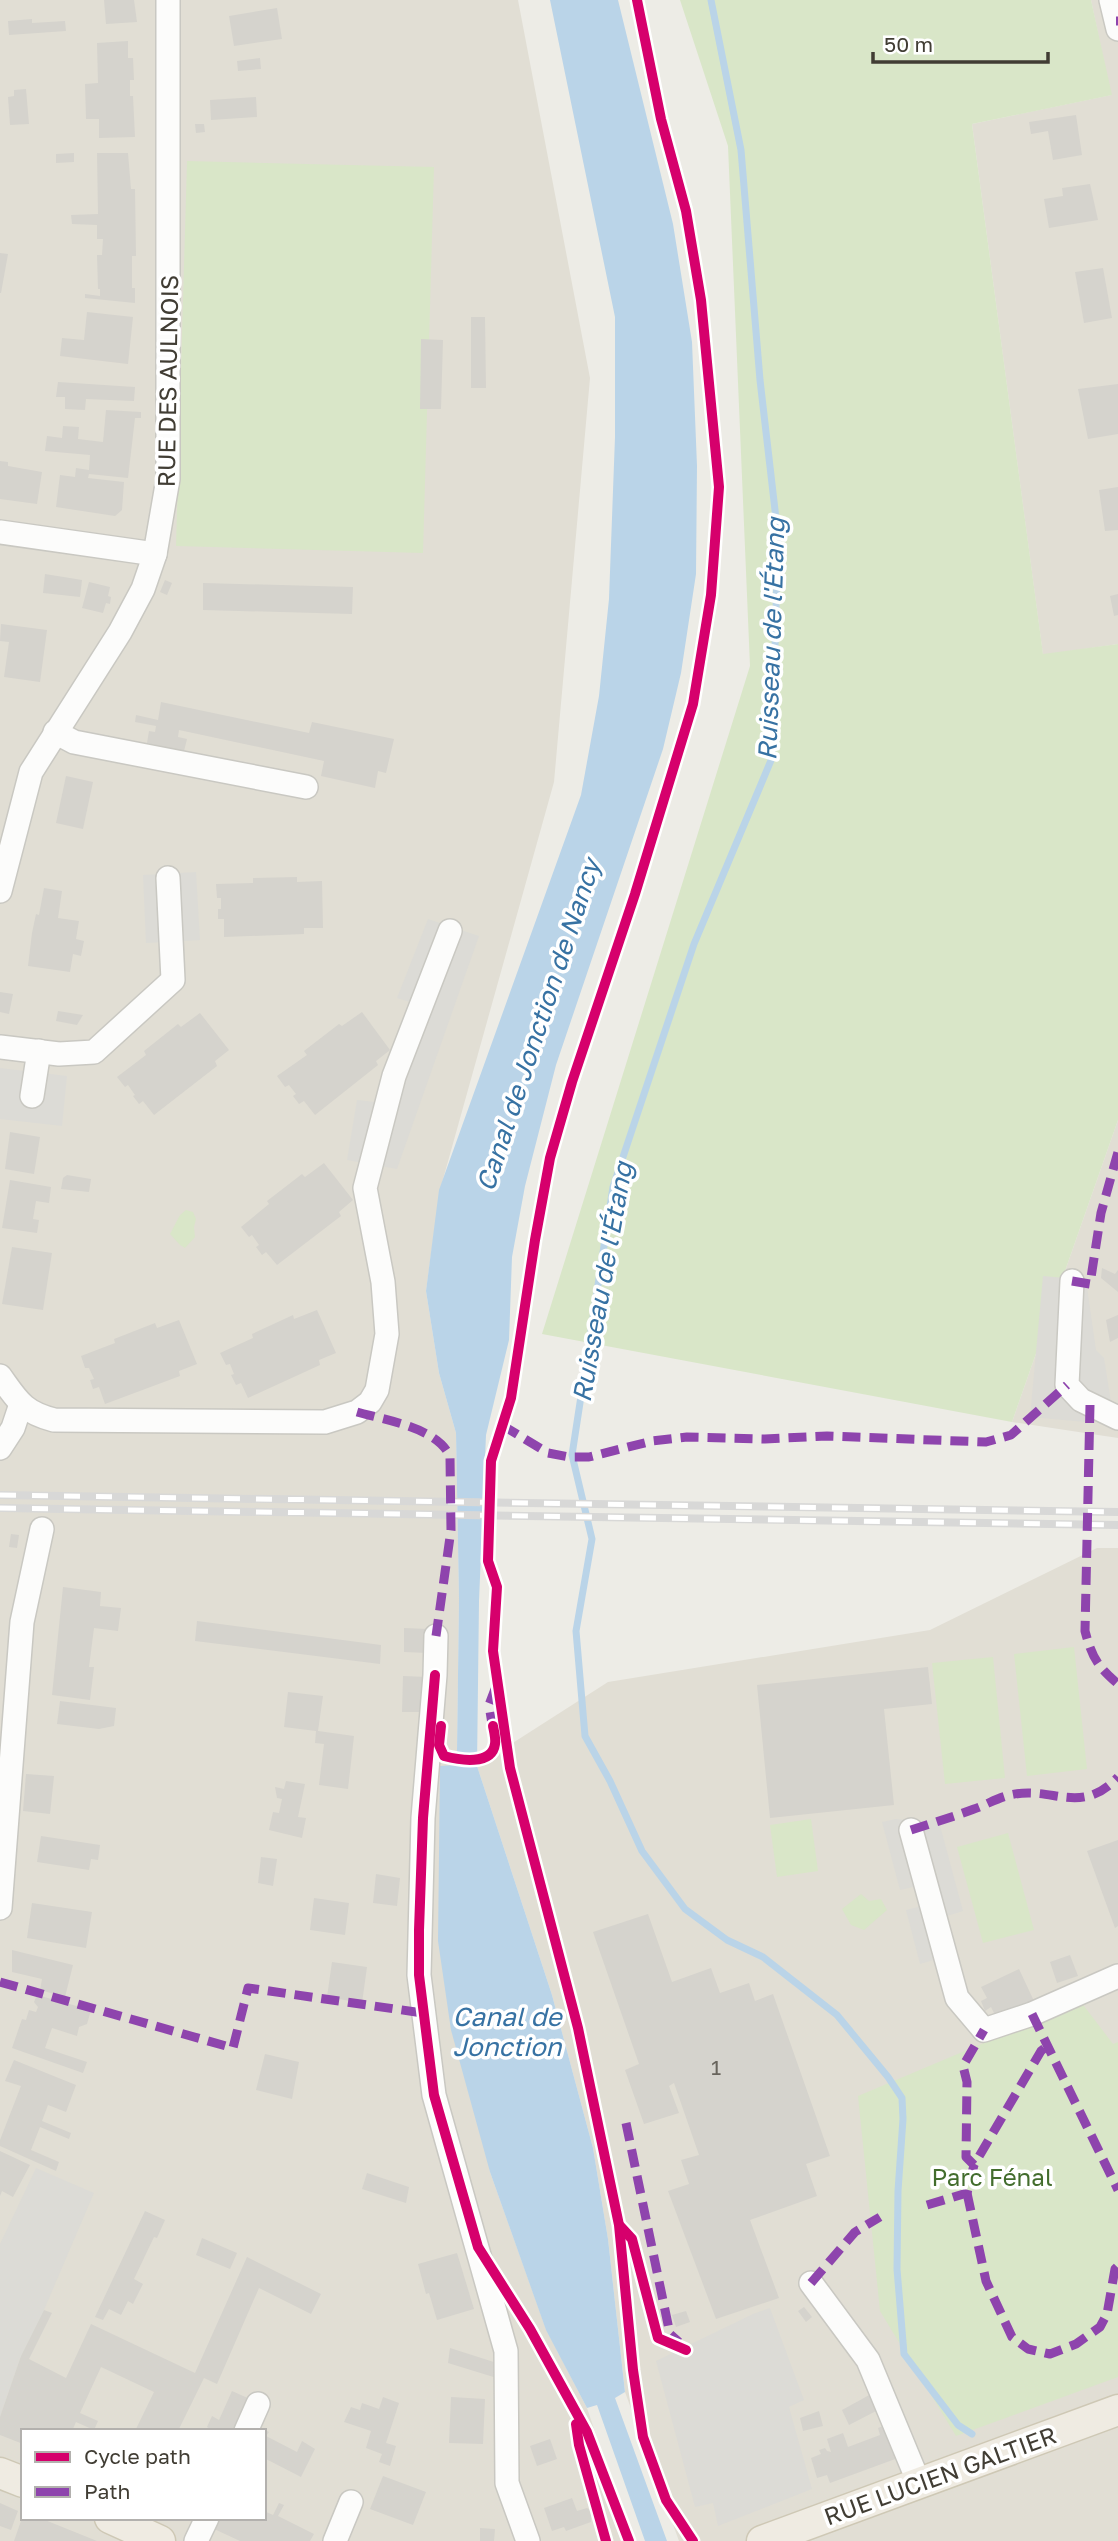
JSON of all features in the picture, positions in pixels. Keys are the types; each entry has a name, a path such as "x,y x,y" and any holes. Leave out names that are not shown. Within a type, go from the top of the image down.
{"main road":[{"name":"RUE LUCIEN GALTIER","path":"762,2541 1118,2410"},
{"path":"0,2473 21,2481"},
{"path":"114,2520 160,2541"}],"street":[{"path":"1111,0 1118,29"},
{"name":"RUE DES AULNOIS","path":"0,891 31,772 120,632 143,589 155,554 168,479 172,1"},
{"path":"0,532 155,554"},
{"path":"55,732 74,742 306,787"},
{"path":"0,1047 59,1054 94,1052 173,980 168,878"},
{"path":"8,1395 33,1415 54,1420 325,1422 358,1412 370,1402 377,1390 387,1334 383,1282 365,1188 394,1076 450,931"},
{"path":"32,1096 39,1051"},
{"path":"1072,1281 1067,1385 1081,1400 1118,1418"},
{"path":"0,1448 13,1428 8,1395"},
{"path":"0,1908 22,1622 42,1529"},
{"path":"436,1636 423,1818 419,1975 434,2095 506,2351 507,2483 528,2541"},
{"path":"911,1830 957,1998 984,2030 1032,2014 1118,1976"},
{"path":"811,2283 868,2360 919,2483"},
{"path":"247,2429 258,2404"},
{"path":"335,2541 351,2502"},
{"path":"197,2541 206,2520"}],"shaded area":[{"path":"0,0 518,0 590,378 554,782 440,1190 426,1291 439,1373 456,1433 459,1599 457,1765 440,1767 490,2172 546,2329 587,2408 632,2541 0,2541"},
{"path":"1091,0 1118,0 1118,644 1043,655 972,124 1111,95"},
{"path":"196,872 200,940 146,943 143,875"},
{"path":"428,919 479,936 397,1169 347,1160 357,1100 375,1102 413,1003 397,998"},
{"path":"0,1068 67,1076 62,1126 0,1119"},
{"path":"1118,1120 1118,1438 1012,1422"},
{"path":"1043,1276 1086,1280 1096,1350 1104,1358 1111,1402 1098,1419 1086,1417 1085,1422 1030,1417"},
{"path":"1097,1548 1118,1548 1118,2541 679,2541 625,2392 608,2239 593,2148 552,1995 477,1766 608,1682 930,1630"},
{"path":"938,1818 963,1911 944,1917 954,1954 920,1964 906,1910 922,1906 917,1886 900,1890 882,1822 896,1819 926,1822"},
{"path":"36,2168 94,2193 44,2310 21,2356 0,2417 0,2244"},
{"path":"770,2308 804,2400 789,2407 812,2489 718,2526 713,2503 695,2507 656,2361"}],"green space":[{"path":"680,0 1091,0 1112,95 972,124 1043,654 1118,644 1118,1120 1012,1422 542,1334 750,666 728,146"},
{"path":"187,161 434,167 423,553 176,546"},
{"path":"186,1210 193,1212 196,1219 195,1237 185,1248 170,1234 180,1215"},
{"path":"1074,1647 1087,1769 1027,1776 1014,1654"},
{"path":"993,1657 1005,1778 945,1784 932,1663"},
{"path":"811,1819 818,1871 777,1877 770,1825"},
{"path":"1008,1833 1034,1930 983,1943 957,1847"},
{"path":"861,1894 869,1901 881,1899 887,1910 864,1930 851,1925 842,1909"},
{"name":"Parc Fénal","path":"1081,2002 1113,2044 1118,2042 1118,2377 956,2436 880,2311 858,2096"}],"water":[{"path":"550,0 618,0 673,224 692,342 697,466 696,574 681,673 663,749 556,1065 525,1186 512,1257 509,1340 486,1435 479,1601 477,1766 552,1995 593,2148 608,2239 625,2392 615,2398 667,2541 645,2541 597,2405 587,2408 546,2330 490,2172 451,2030 438,1941 440,1766 456,1765 457,1750 459,1599 456,1433 439,1373 426,1291 439,1190 581,795 599,696 609,599 615,437 615,317"}],"building":[{"path":"104,0 134,0 137,22 106,24"},
{"path":"277,8 282,39 234,46 229,16"},
{"path":"32,19 32,23 65,21 66,31 9,35 8,21"},
{"path":"128,41 128,58 133,58 134,80 130,80 130,96 133,96 135,137 99,138 99,119 86,119 85,84 98,83 97,43"},
{"path":"260,58 261,69 238,71 237,61"},
{"path":"26,89 29,124 10,125 8,97 14,96 14,90"},
{"path":"256,97 257,117 211,120 210,100"},
{"path":"1076,115 1082,155 1053,160 1048,131 1031,134 1029,122"},
{"path":"195,124 204,124 205,132 196,133"},
{"path":"74,153 74,162 56,163 56,154"},
{"path":"97,153 128,153 131,189 135,189 136,256 132,256 132,288 135,288 135,303 85,298 85,294 100,296 97,255 102,255 103,239 97,239 97,225 72,224 71,215 98,214"},
{"path":"1090,184 1098,220 1049,228 1044,199 1063,196 1062,188"},
{"path":"0,253 8,254 1,293 0,293"},
{"path":"1103,268 1112,318 1084,323 1075,272"},
{"path":"87,312 133,317 128,364 60,356 62,338 84,340"},
{"path":"471,317 485,317 486,388 471,388"},
{"path":"421,339 443,340 441,409 420,409"},
{"path":"58,382 135,387 134,401 86,399 85,410 65,409 65,397 56,397"},
{"path":"1118,384 1118,434 1088,439 1078,389"},
{"path":"106,410 141,412 141,418 135,418 128,478 89,474 88,478 124,482 122,510 115,516 56,507 60,475 75,477 76,468 89,470 90,455 45,451 47,436 62,438 63,426 79,427 78,439 103,442"},
{"path":"0,461 8,462 8,466 42,472 37,504 0,499"},
{"path":"1118,487 1118,530 1105,531 1099,490"},
{"path":"45,574 82,580 80,597 43,593"},
{"path":"165,580 172,583 167,595 160,592"},
{"path":"89,582 110,587 110,604 106,603 103,613 82,608"},
{"path":"203,583 353,587 352,614 203,610"},
{"path":"1118,594 1118,615 1114,616 1110,596"},
{"path":"1,624 47,630 40,682 4,677 9,642 0,641"},
{"path":"161,702 309,733 312,722 394,739 386,773 378,771 375,788 321,776 324,761 179,730 178,737 187,739 184,751 147,743 149,731 155,732 156,726 135,722 136,715 158,720"},
{"path":"66,776 93,782 83,829 56,823"},
{"path":"297,877 297,882 322,881 323,928 304,928 304,934 224,937 224,919 218,919 221,898 217,898 216,884 253,883 253,878"},
{"path":"44,888 62,891 58,918 79,921 76,939 84,941 81,956 73,954 70,972 28,966 32,933 36,914 39,915"},
{"path":"0,992 13,994 9,1014 0,1012"},
{"path":"58,1011 83,1015 77,1025 56,1021"},
{"path":"362,1012 390,1050 376,1061 378,1065 315,1115 304,1101 299,1104 289,1085 285,1087 277,1076 307,1055 304,1051 339,1024 342,1026"},
{"path":"200,1013 229,1050 215,1061 217,1066 154,1115 143,1101 139,1104 128,1085 125,1087 117,1077 146,1055 144,1051 178,1024 181,1027"},
{"path":"10,1132 40,1137 34,1174 5,1169"},
{"path":"324,1163 353,1200 339,1212 341,1216 277,1265 266,1252 262,1255 252,1235 249,1237 241,1227 269,1204 267,1201 302,1174 305,1177"},
{"path":"67,1175 91,1179 89,1192 61,1189 63,1178"},
{"path":"10,1180 51,1187 49,1203 36,1201 33,1219 39,1220 37,1233 2,1228"},
{"path":"12,1247 52,1253 43,1310 2,1304"},
{"path":"1102,1268 1115,1274 1118,1270 1118,1292 1101,1278"},
{"path":"317,1310 336,1353 319,1360 320,1365 248,1398 241,1383 236,1385 230,1364 226,1365 220,1353 293,1315 294,1319"},
{"path":"1118,1315 1118,1338 1110,1342 1106,1320"},
{"path":"179,1320 197,1364 179,1371 180,1376 105,1404 99,1387 93,1389 90,1380 94,1379 89,1368 85,1368 81,1356 155,1323 157,1328"},
{"path":"11,1534 19,1535 17,1548 9,1547"},
{"path":"63,1587 101,1592 100,1606 121,1608 118,1631 94,1628 89,1667 94,1667 90,1700 52,1695"},
{"path":"197,1621 381,1645 380,1664 195,1641"},
{"path":"404,1628 428,1629 428,1653 404,1652"},
{"path":"928,1667 932,1704 884,1709 894,1805 770,1818 757,1685"},
{"path":"403,1676 427,1677 426,1712 402,1712"},
{"path":"288,1692 323,1696 318,1731 354,1736 348,1789 319,1785 324,1744 315,1743 316,1731 284,1727"},
{"path":"60,1701 116,1708 114,1726 99,1729 57,1724"},
{"path":"26,1774 54,1776 50,1814 23,1811"},
{"path":"286,1781 305,1784 298,1817 306,1818 302,1838 269,1830 273,1812 279,1813 282,1799 277,1798 275,1787 284,1789"},
{"path":"41,1836 100,1845 98,1860 91,1859 89,1870 37,1862"},
{"path":"1118,1840 1118,1926 1115,1928 1087,1851"},
{"path":"261,1857 277,1859 273,1886 258,1883"},
{"path":"376,1874 400,1878 397,1906 373,1903"},
{"path":"314,1898 349,1903 345,1935 310,1930"},
{"path":"32,1903 92,1912 86,1948 27,1938"},
{"path":"648,1914 672,1982 711,1968 720,1993 749,1983 755,2001 773,1994 830,2156 806,2164 817,2196 750,2220 779,2298 716,2319 668,2191 689,2184 681,2160 699,2155 674,2083 669,2086 679,2113 644,2124 625,2070 639,2064 593,1932"},
{"path":"12,1950 73,1965 65,1997 40,1990 42,1979 12,1972"},
{"path":"1070,1955 1078,1976 1057,1983 1050,1962"},
{"path":"332,1962 367,1967 362,2003 327,1997"},
{"path":"1019,1969 1034,2001 997,2019 991,2007 985,2011 981,2001 987,1998 981,1987"},
{"path":"37,1995 91,2010 87,2024 79,2027 77,2036 52,2028 45,2048 87,2062 83,2073 12,2048 22,2019 26,2020 29,2010 36,2012 38,2007 34,2002"},
{"path":"265,2054 299,2062 292,2099 256,2090"},
{"path":"14,2060 76,2085 66,2112 48,2105 42,2121 71,2133 69,2139 40,2127 31,2150 59,2162 56,2171 0,2146 21,2086 5,2081"},
{"path":"0,2151 30,2165 13,2197 2,2191 0,2196"},
{"path":"367,2173 409,2187 406,2203 362,2189"},
{"path":"145,2211 165,2220 134,2279 143,2284 133,2304 128,2301 121,2315 109,2309 103,2320 95,2317"},
{"path":"202,2238 237,2253 230,2269 196,2255"},
{"path":"457,2253 474,2309 437,2320 418,2264"},
{"path":"247,2257 321,2294 311,2314 259,2288 217,2384 204,2378 179,2429 136,2429 154,2392 101,2367 80,2413 98,2421 94,2429 76,2422 73,2429 21,2429 21,2443 0,2435 0,2417 21,2356 44,2310 52,2313 29,2359 66,2378 91,2324 195,2373"},
{"path":"804,2307 812,2317 806,2322 798,2311"},
{"path":"686,2311 690,2322 676,2327 672,2315"},
{"path":"450,2348 500,2364 500,2379 448,2363"},
{"path":"232,2391 252,2400 239,2429 207,2427 212,2416 219,2420"},
{"path":"873,2393 880,2409 849,2425 842,2410"},
{"path":"383,2397 399,2403 386,2443 396,2446 390,2466 379,2462 382,2454 366,2448 371,2431 344,2422 351,2407 360,2410 362,2403 379,2409"},
{"path":"451,2397 485,2399 483,2444 449,2443"},
{"path":"819,2411 823,2426 803,2431 800,2418"},
{"path":"886,2425 898,2458 830,2483 827,2475 817,2478 811,2458 821,2454 819,2450 825,2448 831,2452 827,2439 843,2433 848,2447 880,2435 878,2428"},
{"path":"266,2436 297,2452 302,2441 315,2449 301,2477 266,2459"},
{"path":"550,2439 557,2459 537,2466 530,2446"},
{"path":"383,2476 426,2492 413,2525 370,2509"},
{"path":"572,2498 577,2511 587,2508 591,2511 591,2522 566,2531 564,2527 552,2531 544,2508"},
{"path":"0,2503 18,2511 11,2530 0,2526"},
{"path":"279,2503 284,2505 278,2516 314,2534 310,2541 240,2541 212,2528 215,2520 266,2520 266,2512 273,2515"},
{"path":"21,2520 45,2520 97,2541 14,2541"},
{"path":"480,2528 495,2529 494,2541 480,2541"}],"waterway":[{"name":"Ruisseau de l'Étang","path":"711,0 741,150 760,380 778,536 772,758 694,944 613,1187 572,1455 592,1539 576,1631 585,1736 610,1781 642,1851 685,1909 727,1940 763,1957 837,2015 902,2098 897,2269 904,2354 958,2425 972,2434"}],"railway":[{"path":"0,1495 1118,1512"},
{"path":"0,1508 1118,1525"}],"marked path":[{"path":"1072,1281 1090,1284 1101,1213 1118,1152"},
{"path":"502,1425 548,1453 569,1457 589,1457 652,1441 687,1437 765,1439 827,1436 986,1442 1011,1435 1067,1385"},
{"path":"1090,1405 1085,1631 1096,1660 1118,1684"},
{"path":"357,1412 423,1432 444,1447 450,1457 451,1530 436,1636"},
{"path":"493,1730 489,1705 495,1689"},
{"path":"911,1830 1010,1795 1025,1793 1078,1798 1091,1795 1104,1789 1118,1777"},
{"path":"0,1982 233,2048 248,1988 423,2013"},
{"path":"1032,2014 1118,2190"},
{"path":"974,2165 966,2157 967,2082 963,2066 984,2030"},
{"path":"927,2205 967,2193 974,2165 1041,2051 1047,2046"},
{"path":"626,2123 670,2334 679,2342"},
{"path":"967,2193 986,2281 1012,2337 1028,2349 1050,2354 1076,2344 1100,2327 1107,2314 1115,2269 1118,2266"},
{"path":"811,2283 855,2232 880,2217"}],"cycle path":[{"path":"637,0 661,119 686,211 701,300 719,487 711,595 693,704 550,1158 511,1398 491,1461 488,1561 497,1587 493,1651 510,1768 578,2028 619,2225 633,2370 643,2437 666,2500 693,2541"},
{"path":"435,1675 423,1818 419,1930 419,1975 434,2095 478,2247 530,2329 587,2432 629,2541"},
{"path":"441,1726 439,1745 444,1756 466,1760 481,1759 493,1751 493,1726"},
{"path":"620,2226 632,2239 658,2338 686,2350"},
{"path":"576,2424 579,2445 606,2541"}],"water label":[{"name":"Canal de Jonction de Nancy","path":"538,1025"},
{"name":"Canal de Jonction","path":"507,2031"}]}
